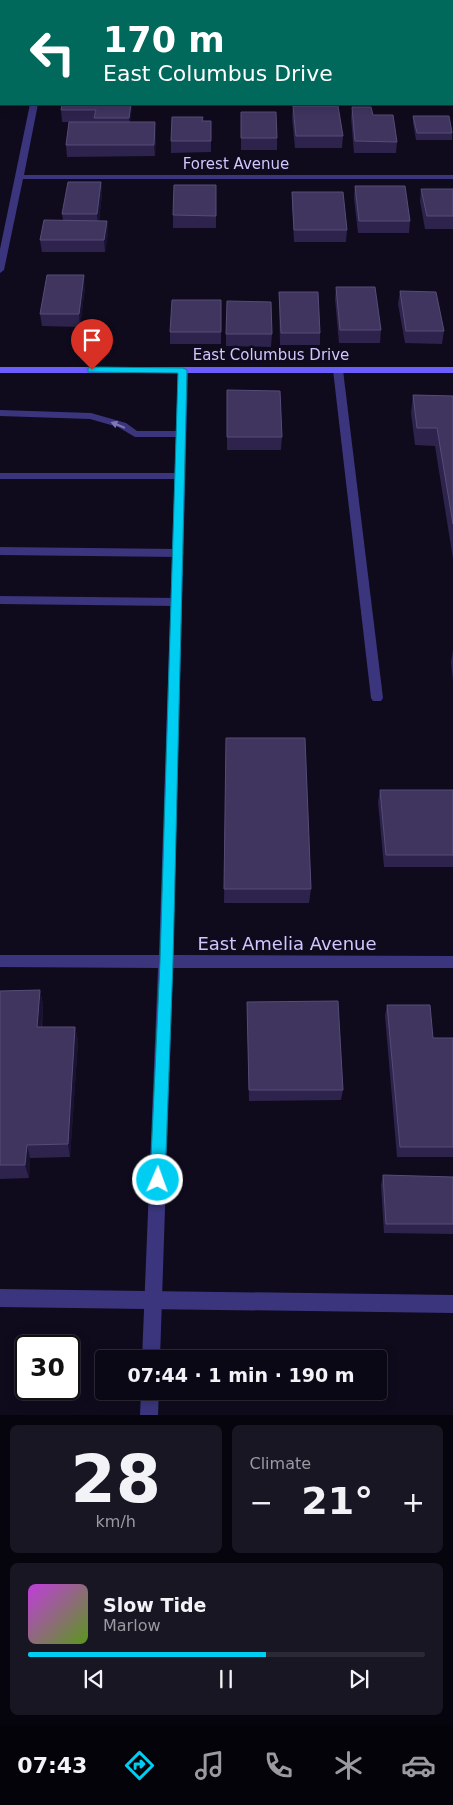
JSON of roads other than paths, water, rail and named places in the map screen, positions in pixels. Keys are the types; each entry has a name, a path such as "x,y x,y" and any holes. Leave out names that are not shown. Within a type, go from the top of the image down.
{"main road":[{"name":"East Columbus Drive","path":"0,370 453,370"}],"street":[{"path":"0,270 34,105"},
{"name":"Forest Avenue","path":"19,177 453,177"},
{"path":"151,1350 166,961 183,370"},
{"path":"338,370 377,698"},
{"path":"0,413 91,416 122,425 135,434 181,434"},
{"path":"0,476 180,476"},
{"path":"0,551 178,553"},
{"path":"0,600 176,602"},
{"name":"East Amelia Avenue","path":"0,961 453,962"},
{"path":"0,1298 453,1304"},
{"path":"149,1415 150,1400"}]}
